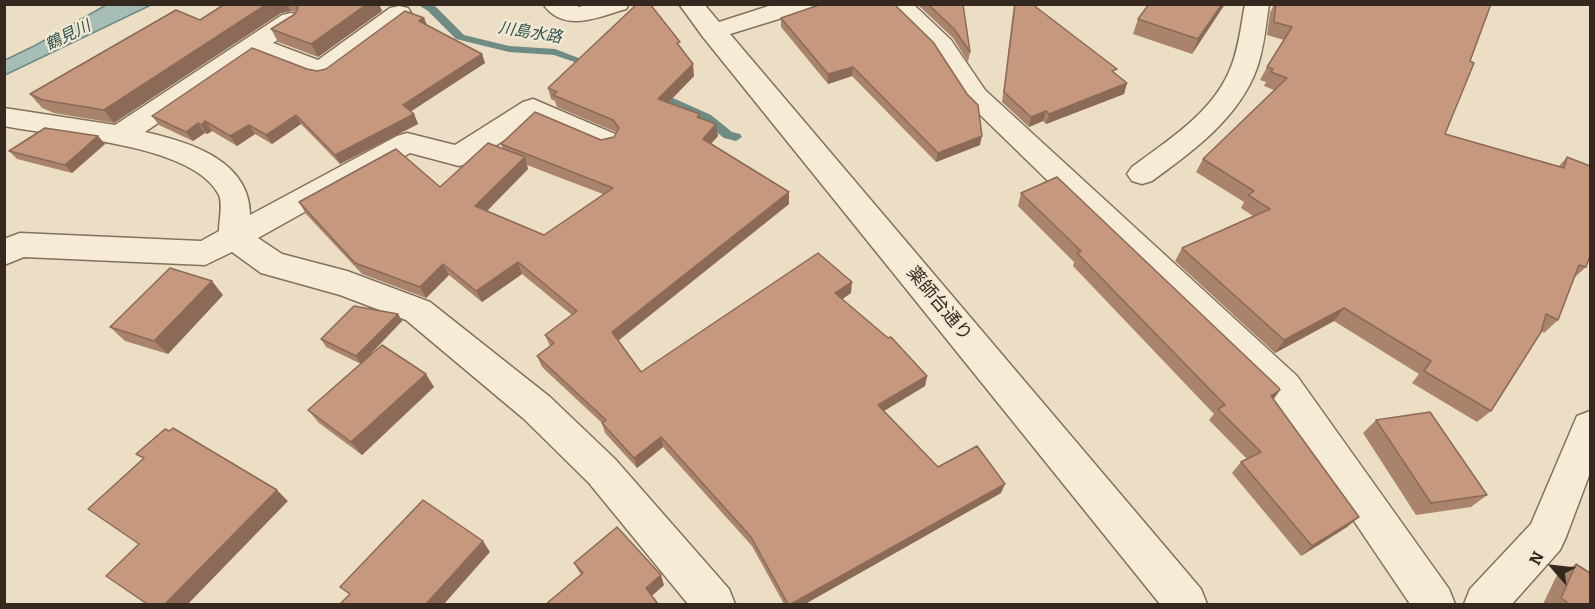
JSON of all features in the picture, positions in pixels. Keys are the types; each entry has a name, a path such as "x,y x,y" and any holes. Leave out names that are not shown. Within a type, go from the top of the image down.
{"street":[{"path":"555,4 576,16 617,4"},
{"name":"薬師台通り","path":"691,4 1186,604"},
{"path":"712,32 802,4"},
{"path":"898,4 942,45 976,96 1284,387 1434,604"},
{"path":"1142,174 1187,140 1229,97 1244,69 1257,4"},
{"path":"254,45 321,70 399,13"},
{"path":"121,135 291,20"},
{"path":"4,253 20,245 205,254 407,143 459,156 533,108 604,141"},
{"path":"8,121 121,135 195,158 214,170 234,194 234,238"},
{"path":"234,238 272,264 346,284 418,311 537,408 602,471 714,604"},
{"path":"1485,604 1546,537 1590,427"}],"water":[{"name":"鶴見川","path":"106,5 151,5 5,75 5,60"}],"building":[{"path":"225,4 267,4 104,110 43,100 30,94 176,10 200,20"},
{"path":"296,4 367,4 311,44 271,29 295,14 298,8"},
{"path":"637,4 650,4 680,42 677,43 693,64 658,99 700,114 697,117 716,124 703,139 789,192 612,332 641,372 818,253 852,282 835,293 888,338 891,337 927,376 878,405 938,467 977,446 1005,484 791,604 788,604 751,537 661,437 634,458 602,423 606,420 537,356 554,343 545,335 577,311 518,262 476,291 443,264 420,287 355,263 299,202 396,149 440,187 488,143 525,157 475,206 544,235 613,188 501,144 535,112 601,140 614,137 619,128 613,120 553,95 557,92 548,88"},
{"path":"822,4 894,4 933,42 967,94 978,105 982,136 938,153 853,67 828,74 781,18"},
{"path":"928,4 963,4 970,52 954,29"},
{"path":"1015,4 1032,4 1117,69 1112,71 1127,83 1049,114 1046,111 1031,117 1004,92"},
{"path":"1149,4 1222,4 1198,39 1138,19"},
{"path":"1276,4 1491,4 1470,61 1474,63 1445,134 1564,168 1567,157 1590,166 1590,256 1586,267 1579,265 1558,320 1546,314 1541,332 1491,411 1424,371 1431,361 1344,308 1284,340 1182,248 1270,209 1248,195 1254,191 1203,159 1287,78 1271,72 1273,69 1267,67 1292,27 1274,22"},
{"path":"405,11 424,18 419,21 482,54 403,105 414,114 335,155 296,115 266,135 249,125 230,136 205,121 186,132 152,116 252,48 307,69 317,71 326,69"},
{"path":"45,128 98,136 65,165 9,151"},
{"path":"1057,177 1279,388 1280,390 1271,396 1359,517 1312,546 1241,462 1261,452 1218,409 1225,405 1077,253 1081,251 1021,193"},
{"path":"170,268 212,281 154,341 110,327"},
{"path":"354,306 398,314 356,356 321,339"},
{"path":"382,345 426,374 351,442 308,410"},
{"path":"1430,412 1487,495 1431,503 1376,420"},
{"path":"173,428 277,490 165,604 147,604 106,576 139,544 88,509 144,458 136,454 165,429 169,431"},
{"path":"423,500 483,541 426,604 340,604 350,594 340,587"},
{"path":"617,527 661,575 646,588 658,604 546,604 583,573 574,563"},
{"path":"1576,564 1590,573 1590,604 1566,604 1567,602 1561,598"}],"waterway":[{"name":"川島水路","path":"422,4 432,9 460,37 509,49 555,52 595,66"},
{"name":"川島水路","path":"653,93 707,118 728,135 736,137"}]}
